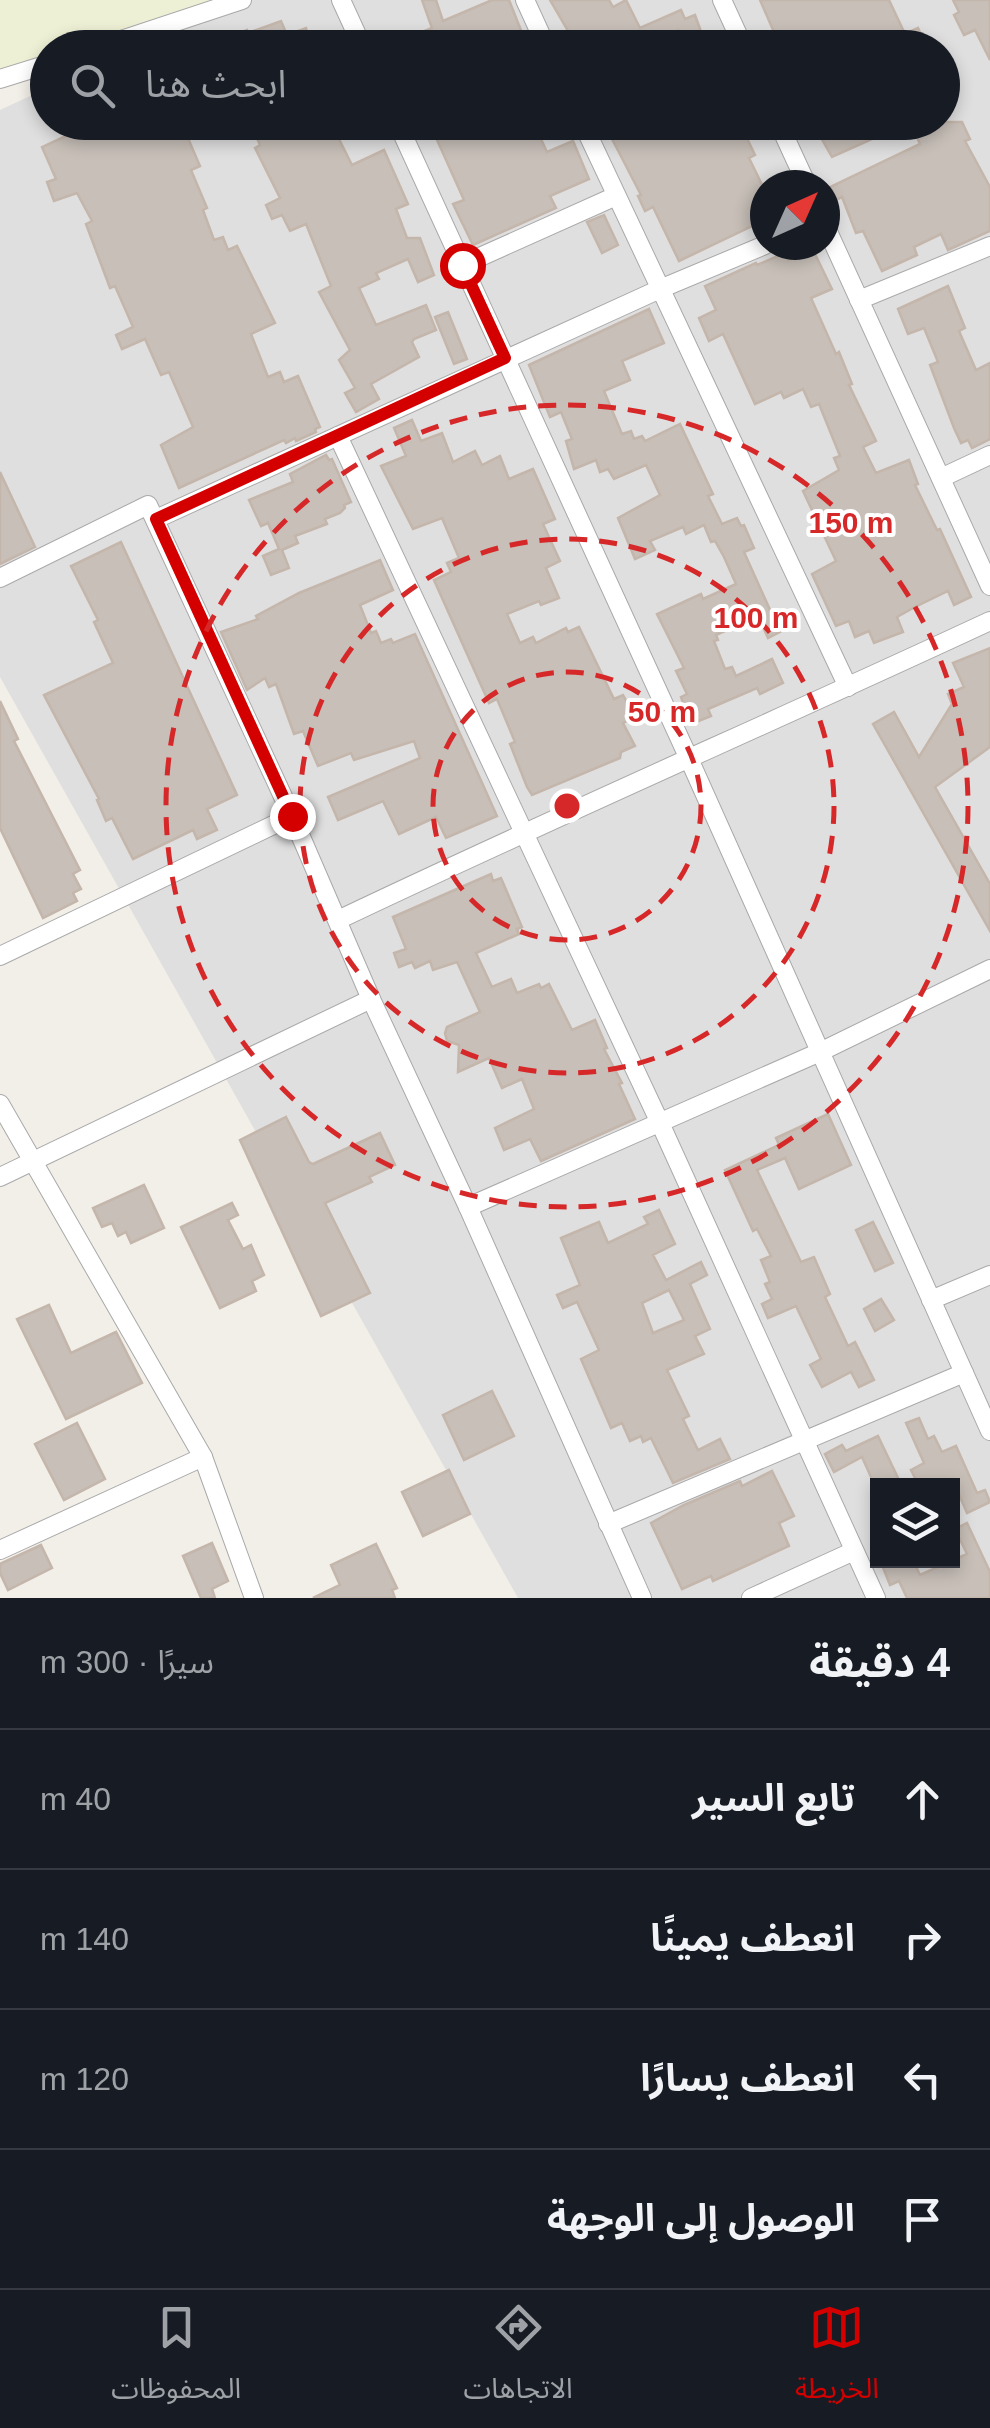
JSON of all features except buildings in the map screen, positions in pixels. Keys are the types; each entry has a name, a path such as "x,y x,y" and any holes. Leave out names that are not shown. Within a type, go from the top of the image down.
{"street":[{"path":"151,30 242,0"},
{"path":"341,0 355,30"},
{"path":"525,0 539,30"},
{"path":"722,0 736,30"},
{"path":"0,79 30,70"},
{"path":"405,140 690,760 990,1432"},
{"path":"590,140 848,687"},
{"path":"786,140 800,170"},
{"path":"462,265 616,196"},
{"path":"860,300 990,246"},
{"path":"156,519 750,250"},
{"path":"840,257 990,586"},
{"path":"338,436 660,1123 876,1598"},
{"path":"940,478 990,455"},
{"path":"0,578 148,504 642,1598"},
{"path":"338,920 990,621"},
{"path":"0,956 292,816"},
{"path":"468,1208 820,1052 990,969"},
{"path":"0,1177 370,998"},
{"path":"0,1104 203,1457 254,1598"},
{"path":"932,1300 990,1275"},
{"path":"608,1524 964,1372"},
{"path":"0,1550 203,1457"},
{"path":"751,1598 854,1550"}],"shaded area":[{"path":"244,0 990,0 990,1598 518,1598 0,677 0,110 30,96 30,140 960,140 960,30 176,30"}],"green space":[{"path":"0,0 239,0 152,30 30,30 30,72 0,83"}],"route":[{"path":"292,816 156,519 505,358 462,265"}]}
